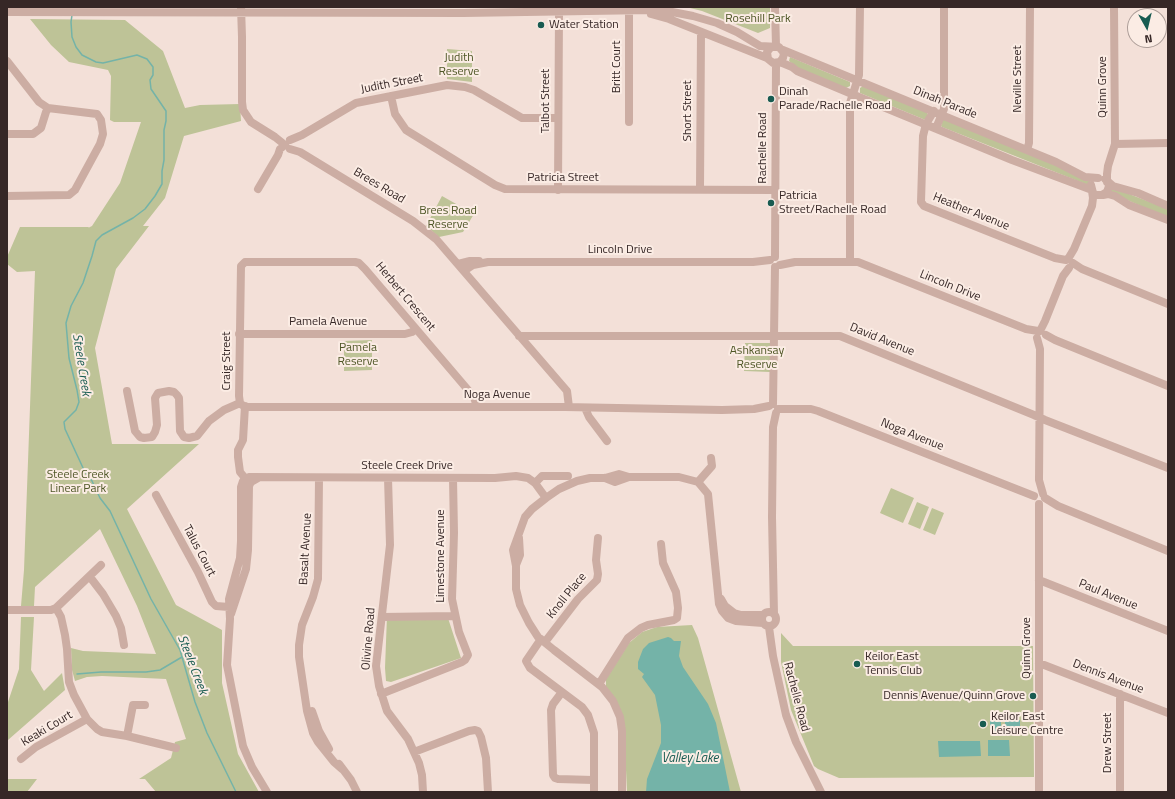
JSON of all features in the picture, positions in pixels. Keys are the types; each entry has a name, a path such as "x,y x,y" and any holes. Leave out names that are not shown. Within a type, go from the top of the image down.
{"street":[{"path":"775,7 776,48 784,56 778,62"},
{"path":"850,262 850,102 860,73 860,7"},
{"path":"936,128 938,113 944,108 944,7"},
{"name":"Neville Street","path":"1027,150 1029,143 1030,7"},
{"name":"Quinn Grove","path":"1108,183 1108,166 1115,144 1114,7"},
{"path":"7,12 83,12 158,9 463,10 559,12 638,11 659,16 767,58 770,61 792,67 797,71 1027,166 1092,190 1096,195 1108,194 1115,196 1129,204 1168,220"},
{"name":"Brees Road","path":"243,10 242,102 243,110 251,122 418,224 436,239 458,264"},
{"name":"Dinah Parade","path":"638,11 667,11 693,16 717,23 737,32 760,46 776,48 1027,150 1072,169 1085,177 1098,178"},
{"name":"Talbot Street","path":"558,190 559,12"},
{"name":"Britt Court","path":"629,12 629,122"},
{"name":"Short Street","path":"700,189 701,32"},
{"path":"767,58 767,52 776,48"},
{"path":"7,61 39,102 48,108 98,114 101,120 103,134 100,144 75,190 69,196 7,196"},
{"name":"Rachelle Road","path":"778,62 772,410 772,594 767,618 773,656 786,714 796,742 821,792"},
{"name":"Judith Street","path":"258,189 278,155 289,145 302,135 353,104 447,85 465,87 474,90 522,118 558,118"},
{"name":"Patricia Street","path":"391,96 395,114 406,130 495,185 508,190 775,190"},
{"path":"7,134 33,134 41,128 48,108"},
{"name":"Heather Avenue","path":"938,113 926,124 924,128 921,202 924,206 1168,304"},
{"path":"1115,144 1168,143"},
{"name":"Quinn Grove","path":"1098,178 1108,166"},
{"path":"1092,190 1093,182 1098,178 1104,179 1108,183 1168,206"},
{"path":"1102,195 1107,192 1109,186 1108,183"},
{"name":"Quinn Grove","path":"1039,792 1039,417 1041,335 1045,321 1092,206 1092,190"},
{"name":"Quinn Grove","path":"1092,206 1102,195"},
{"name":"Lincoln Drive","path":"458,264 470,261 858,262 1168,386"},
{"name":"Herbert Crescent","path":"240,268 243,264 249,262 355,262 359,264 366,269 474,397 477,407"},
{"name":"Lincoln Drive","path":"464,271 473,265 488,262"},
{"path":"458,264 567,391 567,407"},
{"name":"Craig Street","path":"127,390 135,431 137,435 144,438 152,436 156,432 157,425 155,398 158,392 169,391 177,395 179,398 180,431 184,437 189,438 197,436 209,421 224,410 243,404 239,396 240,268"},
{"name":"Pamela Avenue","path":"239,334 405,334 416,329"},
{"name":"David Avenue","path":"519,336 840,336 1045,420 1168,468"},
{"path":"243,404 244,435 238,450 238,457 240,472 252,479"},
{"name":"Noga Avenue","path":"243,404 722,410 811,409 1040,498 1168,551"},
{"path":"585,408 589,417 607,441"},
{"path":"698,482 712,466 711,458"},
{"path":"622,792 622,731 620,717 613,701 599,684 543,641 529,623 520,605 516,589 516,566 513,550 525,517 546,498 559,490 577,481 590,478 604,478 619,474 629,477 679,478 698,482 708,494 719,604 722,611 728,618 767,618"},
{"name":"Steele Creek Drive","path":"252,479 495,478 516,476 528,478 535,483"},
{"path":"546,498 535,483 542,476 568,476"},
{"name":"Basalt Avenue","path":"320,478 318,579 314,598 302,624 298,645 299,657 304,690 320,731 325,742 342,769 351,780 357,792"},
{"name":"Olivine Road","path":"388,478 390,545 376,666 379,686 387,711 408,739 419,763 422,775 423,792"},
{"name":"Limestone Avenue","path":"381,694 465,660 468,655 459,632 451,592 454,533 453,478"},
{"path":"252,479 242,483 241,487 240,558 230,591 227,665 243,746 252,767 266,792"},
{"path":"230,619 246,568 248,550 249,491 252,479"},
{"name":"Talus Court","path":"156,495 198,572 212,602 216,606 229,607"},
{"name":"Knoll Place","path":"562,692 530,668 526,661 578,599 597,580 598,574 596,560 598,538"},
{"path":"599,684 628,638 648,624 674,620 677,618 678,608 676,592 663,563 661,544"},
{"path":"7,610 51,610 56,608 101,565"},
{"path":"90,577 103,594 116,616 121,628 124,645"},
{"name":"Paul Avenue","path":"1039,580 1168,631"},
{"path":"56,608 65,635 69,682 86,719 102,732 127,736 176,748"},
{"path":"382,617 455,616"},
{"name":"Dennis Avenue","path":"1039,663 1168,713"},
{"path":"594,780 558,779 553,775 551,710 553,704 562,692 582,707 592,724 594,744 594,780 594,792"},
{"name":"Drew Street","path":"1120,694 1120,792"},
{"path":"127,736 132,705 145,705"},
{"name":"Keaki Court","path":"21,760 36,747 86,719"},
{"path":"414,752 469,731 478,731 481,736 486,758 488,792"}],"green space":[{"name":"Rosehill Park","path":"686,7 770,7 770,28 758,33 702,11"},
{"name":"Steele Creek Linear Park","path":"30,19 125,20 163,51 185,108 200,105 240,104 241,121 184,136 165,198 143,226 149,226 116,269 95,348 112,444 199,444 127,509 176,605 222,630 222,683 238,754 259,792 156,792 145,779 139,779 171,758 175,742 186,739 166,679 102,676 87,677 75,681 72,670 71,648 83,651 156,654 137,606 100,529 35,587 34,606 21,606 24,570 35,271 17,272 7,264 7,257 20,227 89,227 88,228 92,226 120,183 141,122 114,122 110,120 111,76 108,70 69,62 51,45"},
{"name":"Judith Reserve","path":"447,49 472,51 472,82 447,79"},
{"path":"790,57 850,82 850,86 846,88 799,69 789,61"},
{"path":"863,86 926,111 928,115 925,119 923,119 860,93 860,88"},
{"path":"943,119 1091,180 1088,185 942,127"},
{"path":"1111,187 1168,209 1168,218 1109,192"},
{"name":"Brees Road Reserve","path":"442,196 474,214 463,232 439,237 426,226"},
{"name":"Pamela Reserve","path":"372,340 372,370 344,371 344,341"},
{"name":"Ashkansay Reserve","path":"745,343 770,343 770,372 744,371"},
{"path":"891,488 914,498 903,523 880,513"},
{"path":"917,502 929,507 920,529 908,524"},
{"path":"932,508 944,513 935,535 923,530"},
{"path":"447,615 461,658 391,682 386,681 387,616"},
{"path":"21,617 34,617 31,670 44,691 62,673 65,690 8,740 7,744 7,705 19,669"},
{"path":"692,625 698,638 741,792 627,792 624,726 606,687 606,679 629,643 642,632 657,627"},
{"path":"781,633 793,646 1033,646 1034,777 839,778 818,769 814,766 791,710 781,662"},
{"path":"7,779 37,779 27,792 7,792"}],"water":[{"name":"Valley Lake","path":"668,637 674,641 681,641 679,656 683,667 708,704 716,723 730,792 646,792 647,779 661,743 661,725 655,695 642,677 644,674 638,669 638,662 643,649 649,643"},
{"path":"1005,720 1020,720 1020,730 1015,731 1015,734 1005,734"},
{"path":"990,721 1001,721 1001,733 990,733"},
{"path":"988,740 1009,740 1010,756 988,756"},
{"path":"938,741 980,741 981,756 939,757"}],"waterway":[{"name":"Steele Creek","path":"72,15 72,37 76,47 82,55 96,62 103,63 137,55 147,59 153,67 153,75 150,80 151,89 166,111 166,121 164,130 162,184 145,209 133,218 102,235 96,241 83,283 71,306 66,323 69,358 79,402 76,410 64,422 65,429 84,470 92,481 100,498 110,511 151,599 180,650 195,702 207,733 236,792"},
{"path":"77,674 101,672 146,672 160,670 182,657"}],"place":[{"name":"Water Station","path":"541,25"},
{"name":"Dinah Parade/Rachelle Road","path":"771,99"},
{"name":"Patricia Street/Rachelle Road","path":"771,203"},
{"name":"Keilor East Tennis Club","path":"857,664"},
{"name":"Dennis Avenue/Quinn Grove","path":"1033,696"},
{"name":"Keilor East Leisure Centre","path":"983,724"}]}
